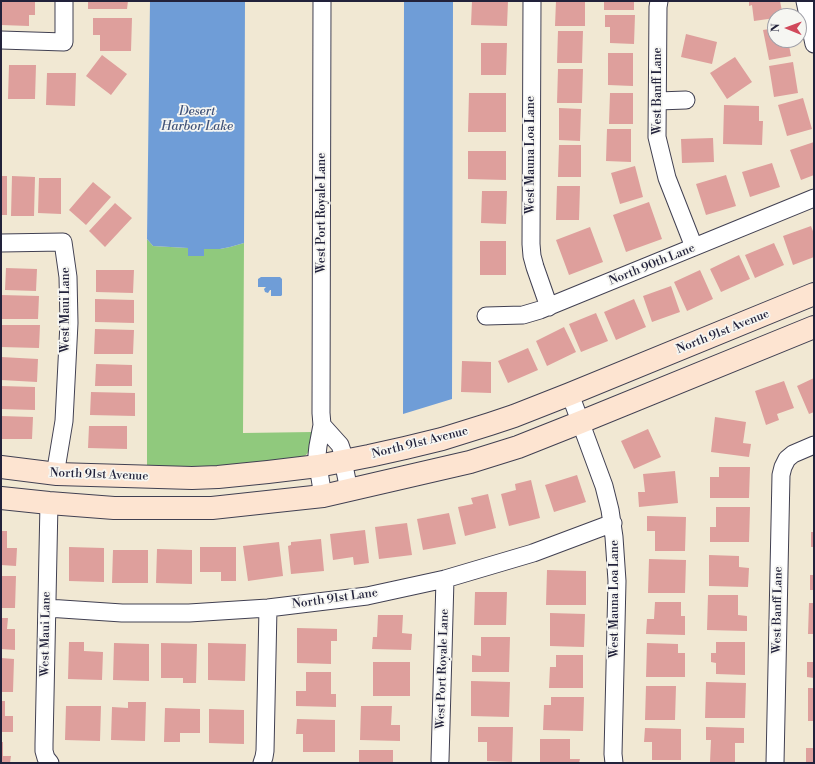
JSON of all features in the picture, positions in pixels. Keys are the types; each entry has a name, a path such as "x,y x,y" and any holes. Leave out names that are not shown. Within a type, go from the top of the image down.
{"main road":[{"name":"North 91st Avenue","path":"1,467 57,474 198,477 268,472 318,466 406,448 490,424 570,394 814,294"},
{"path":"1,498 114,508 212,508 323,496 470,462 541,438 814,327"}],"street":[{"path":"1,40 64,42 64,1"},
{"name":"West Port Royale Lane","path":"322,1 322,425 318,446 318,466 323,496"},
{"name":"West Mauna Loa Lane","path":"532,1 531,244 534,267 549,307"},
{"name":"West Banff Lane","path":"659,1 657,137 666,178 694,247"},
{"path":"805,1 814,44"},
{"path":"658,101 686,100"},
{"name":"North 90th Lane","path":"486,316 523,315 549,307 814,198"},
{"name":"West Maui Lane","path":"1,243 64,242 68,277 68,323 64,421 57,463 57,474"},
{"name":"West Mauna Loa Lane","path":"570,394 608,497 613,523 617,580 614,763"},
{"path":"322,425 340,445 349,490"},
{"name":"West Banff Lane","path":"775,763 781,475 782,467 787,459 793,454 814,445"},
{"name":"West Maui Lane","path":"49,503 44,751 46,758 50,763"},
{"name":"North 91st Lane","path":"46,608 122,613 189,613 268,608 367,596 445,579 533,553 613,523"},
{"name":"West Port Royale Lane","path":"440,760 445,579"},
{"path":"262,763 265,751 268,608"}],"green space":[{"path":"147,239 153,246 188,248 188,256 204,256 204,249 220,249 244,243 243,433 313,432 309,451 306,455 299,459 222,467 147,470"}],"water":[{"name":"Desert Harbor Lake","path":"150,1 245,1 244,243 220,249 204,249 204,256 188,256 188,248 153,246 147,239"},
{"path":"404,1 453,1 452,399 403,414"},
{"path":"261,277 280,277 282,279 282,295 271,296 271,290 268,293 265,292 264,289 266,287 258,287 258,279"}],"building":[{"path":"1,1 35,1 35,15 29,15 29,26 1,25"},
{"path":"88,1 128,1 127,9 88,9"},
{"path":"472,1 508,1 507,26 471,25"},
{"path":"556,1 585,1 585,26 555,26"},
{"path":"604,1 634,1 634,10 604,10"},
{"path":"749,1 780,1 781,8 767,8 767,19 754,21 752,5 749,6"},
{"path":"605,15 635,15 634,44 610,43 610,27 605,27"},
{"path":"93,18 132,18 131,51 100,51 100,35 93,35"},
{"path":"767,29 767,48 790,48 791,56 769,60 763,30"},
{"path":"558,31 583,31 582,63 557,63"},
{"path":"686,34 717,42 712,64 681,57"},
{"path":"481,43 507,43 506,75 481,75"},
{"path":"608,53 633,53 633,86 608,85"},
{"path":"102,55 127,74 111,95 86,76"},
{"path":"735,57 752,82 727,99 710,73"},
{"path":"793,62 798,93 774,97 769,66"},
{"path":"9,65 36,65 35,99 8,99"},
{"path":"558,69 583,69 582,103 557,103"},
{"path":"47,73 76,73 75,106 46,105"},
{"path":"469,93 506,93 506,132 468,132"},
{"path":"610,93 633,93 633,124 609,124"},
{"path":"803,98 812,129 787,136 778,105"},
{"path":"724,105 759,106 759,121 763,121 762,145 723,144"},
{"path":"559,108 581,109 580,141 559,140"},
{"path":"607,129 631,129 631,162 606,161"},
{"path":"713,138 714,162 682,163 681,139"},
{"path":"814,142 814,175 801,180 790,150"},
{"path":"559,145 581,145 581,177 558,177"},
{"path":"468,151 506,151 506,180 468,179"},
{"path":"772,163 780,187 750,197 742,172"},
{"path":"635,166 643,197 620,204 611,173"},
{"path":"726,175 736,206 706,215 696,184"},
{"path":"1,176 7,176 7,215 1,215"},
{"path":"12,176 35,177 34,216 11,216"},
{"path":"39,178 61,178 61,214 38,213"},
{"path":"93,182 111,197 86,225 69,210"},
{"path":"557,186 580,186 579,220 556,220"},
{"path":"482,191 507,191 506,224 481,223"},
{"path":"649,202 662,239 626,252 613,215"},
{"path":"115,203 132,218 105,247 89,231"},
{"path":"811,226 814,234 814,257 793,265 783,236"},
{"path":"590,227 603,262 569,275 556,240"},
{"path":"480,241 506,241 506,275 480,275"},
{"path":"774,243 784,265 755,278 745,255"},
{"path":"739,255 750,279 721,292 710,269"},
{"path":"6,268 37,269 36,291 5,290"},
{"path":"96,270 134,270 133,293 96,292"},
{"path":"700,270 713,299 687,311 674,282"},
{"path":"671,286 680,312 652,322 643,296"},
{"path":"1,295 39,296 38,319 1,319"},
{"path":"95,299 134,300 134,323 95,322"},
{"path":"634,299 646,327 616,340 604,312"},
{"path":"596,313 608,341 581,352 569,324"},
{"path":"1,325 40,325 39,348 1,347"},
{"path":"564,327 576,352 547,366 536,341"},
{"path":"95,329 134,330 133,354 94,354"},
{"path":"528,348 538,370 508,383 498,361"},
{"path":"1,357 38,359 37,382 1,380"},
{"path":"462,361 491,362 491,393 461,392"},
{"path":"96,364 132,365 132,386 95,386"},
{"path":"814,378 814,412 809,414 797,386"},
{"path":"784,381 794,408 777,414 779,420 766,425 755,391"},
{"path":"1,386 35,387 35,410 1,409"},
{"path":"91,392 135,393 135,416 90,415"},
{"path":"1,416 33,417 32,439 1,439"},
{"path":"715,417 746,422 743,443 751,444 749,457 711,452"},
{"path":"89,426 127,426 127,449 88,448"},
{"path":"648,429 661,457 634,469 621,441"},
{"path":"719,467 750,467 749,498 710,498 710,477 719,477"},
{"path":"675,471 678,503 639,507 638,492 645,492 643,474"},
{"path":"577,475 586,502 554,512 545,485"},
{"path":"531,480 540,518 509,526 501,494 516,490 515,484"},
{"path":"488,494 496,528 465,536 458,507 473,504 471,498"},
{"path":"716,507 750,507 749,542 710,542 710,527 716,527"},
{"path":"449,513 456,544 423,550 417,519"},
{"path":"647,516 686,517 685,551 655,551 655,531 647,531"},
{"path":"407,523 412,555 379,559 375,527"},
{"path":"365,530 369,563 354,565 353,557 333,560 330,534"},
{"path":"1,531 7,531 7,548 17,548 16,566 1,565"},
{"path":"811,532 814,532 814,547 811,547"},
{"path":"321,539 324,571 291,574 288,546 291,545 291,542"},
{"path":"279,542 283,576 248,581 243,546"},
{"path":"69,547 104,548 104,582 69,581"},
{"path":"200,547 236,547 236,581 221,581 221,572 200,572"},
{"path":"157,549 192,550 192,584 156,583"},
{"path":"113,550 148,550 148,583 112,583"},
{"path":"709,555 739,556 739,567 749,568 748,587 709,586"},
{"path":"649,559 686,560 685,593 648,593"},
{"path":"547,570 586,571 586,605 546,605"},
{"path":"810,575 814,575 814,590 810,590"},
{"path":"1,576 16,576 15,608 1,608"},
{"path":"475,592 507,592 506,625 474,625"},
{"path":"708,595 738,595 738,615 747,616 747,631 707,630"},
{"path":"655,602 681,602 681,616 685,616 685,635 646,634 647,619 654,619"},
{"path":"809,603 814,603 814,634 808,634"},
{"path":"550,613 585,614 584,647 550,646"},
{"path":"378,615 403,615 402,633 412,634 411,650 372,649 373,637 377,637"},
{"path":"1,618 8,618 7,629 15,629 15,650 1,649"},
{"path":"297,628 337,629 337,641 331,641 331,664 297,663"},
{"path":"481,637 510,637 509,672 472,672 472,655 481,656"},
{"path":"69,642 84,642 84,651 103,652 102,680 68,679"},
{"path":"716,642 745,642 745,675 716,674 716,663 711,662 711,653 716,653"},
{"path":"114,643 149,644 149,681 113,680"},
{"path":"161,643 197,644 196,683 183,683 183,678 161,678"},
{"path":"208,643 246,644 245,681 208,680"},
{"path":"647,643 678,644 678,653 685,653 685,677 646,677"},
{"path":"556,655 583,655 583,688 549,688 550,667 556,667"},
{"path":"1,658 14,659 13,692 1,692"},
{"path":"373,662 410,662 410,696 373,696"},
{"path":"807,662 814,662 814,678 807,677"},
{"path":"306,672 331,672 331,694 336,694 336,707 296,706 296,691 306,691"},
{"path":"471,681 510,682 509,717 471,716"},
{"path":"706,682 746,683 745,718 705,718"},
{"path":"646,686 676,686 675,720 645,720"},
{"path":"808,688 814,688 814,721 808,721"},
{"path":"551,697 584,697 583,731 543,730 544,705 551,705"},
{"path":"1,701 5,701 5,716 13,716 13,732 1,732"},
{"path":"128,702 146,702 145,741 111,740 112,707 128,708"},
{"path":"66,706 101,706 100,741 65,740"},
{"path":"361,706 392,706 391,725 400,725 400,741 360,740"},
{"path":"165,708 200,709 200,733 180,733 180,742 164,742"},
{"path":"209,709 244,710 244,744 209,743"},
{"path":"297,719 335,720 335,752 303,752 303,734 296,734"},
{"path":"478,727 513,727 512,762 487,761 487,742 478,742"},
{"path":"706,727 744,728 744,743 735,743 735,762 710,762 711,740 706,740"},
{"path":"645,728 681,729 681,760 652,760 652,742 644,742"},
{"path":"540,739 570,739 570,759 580,759 579,763 540,763"},
{"path":"1,742 3,742 3,756 11,756 10,763 1,763"},
{"path":"806,748 814,748 814,763 806,763"},
{"path":"359,750 393,750 393,763 359,763"}]}
